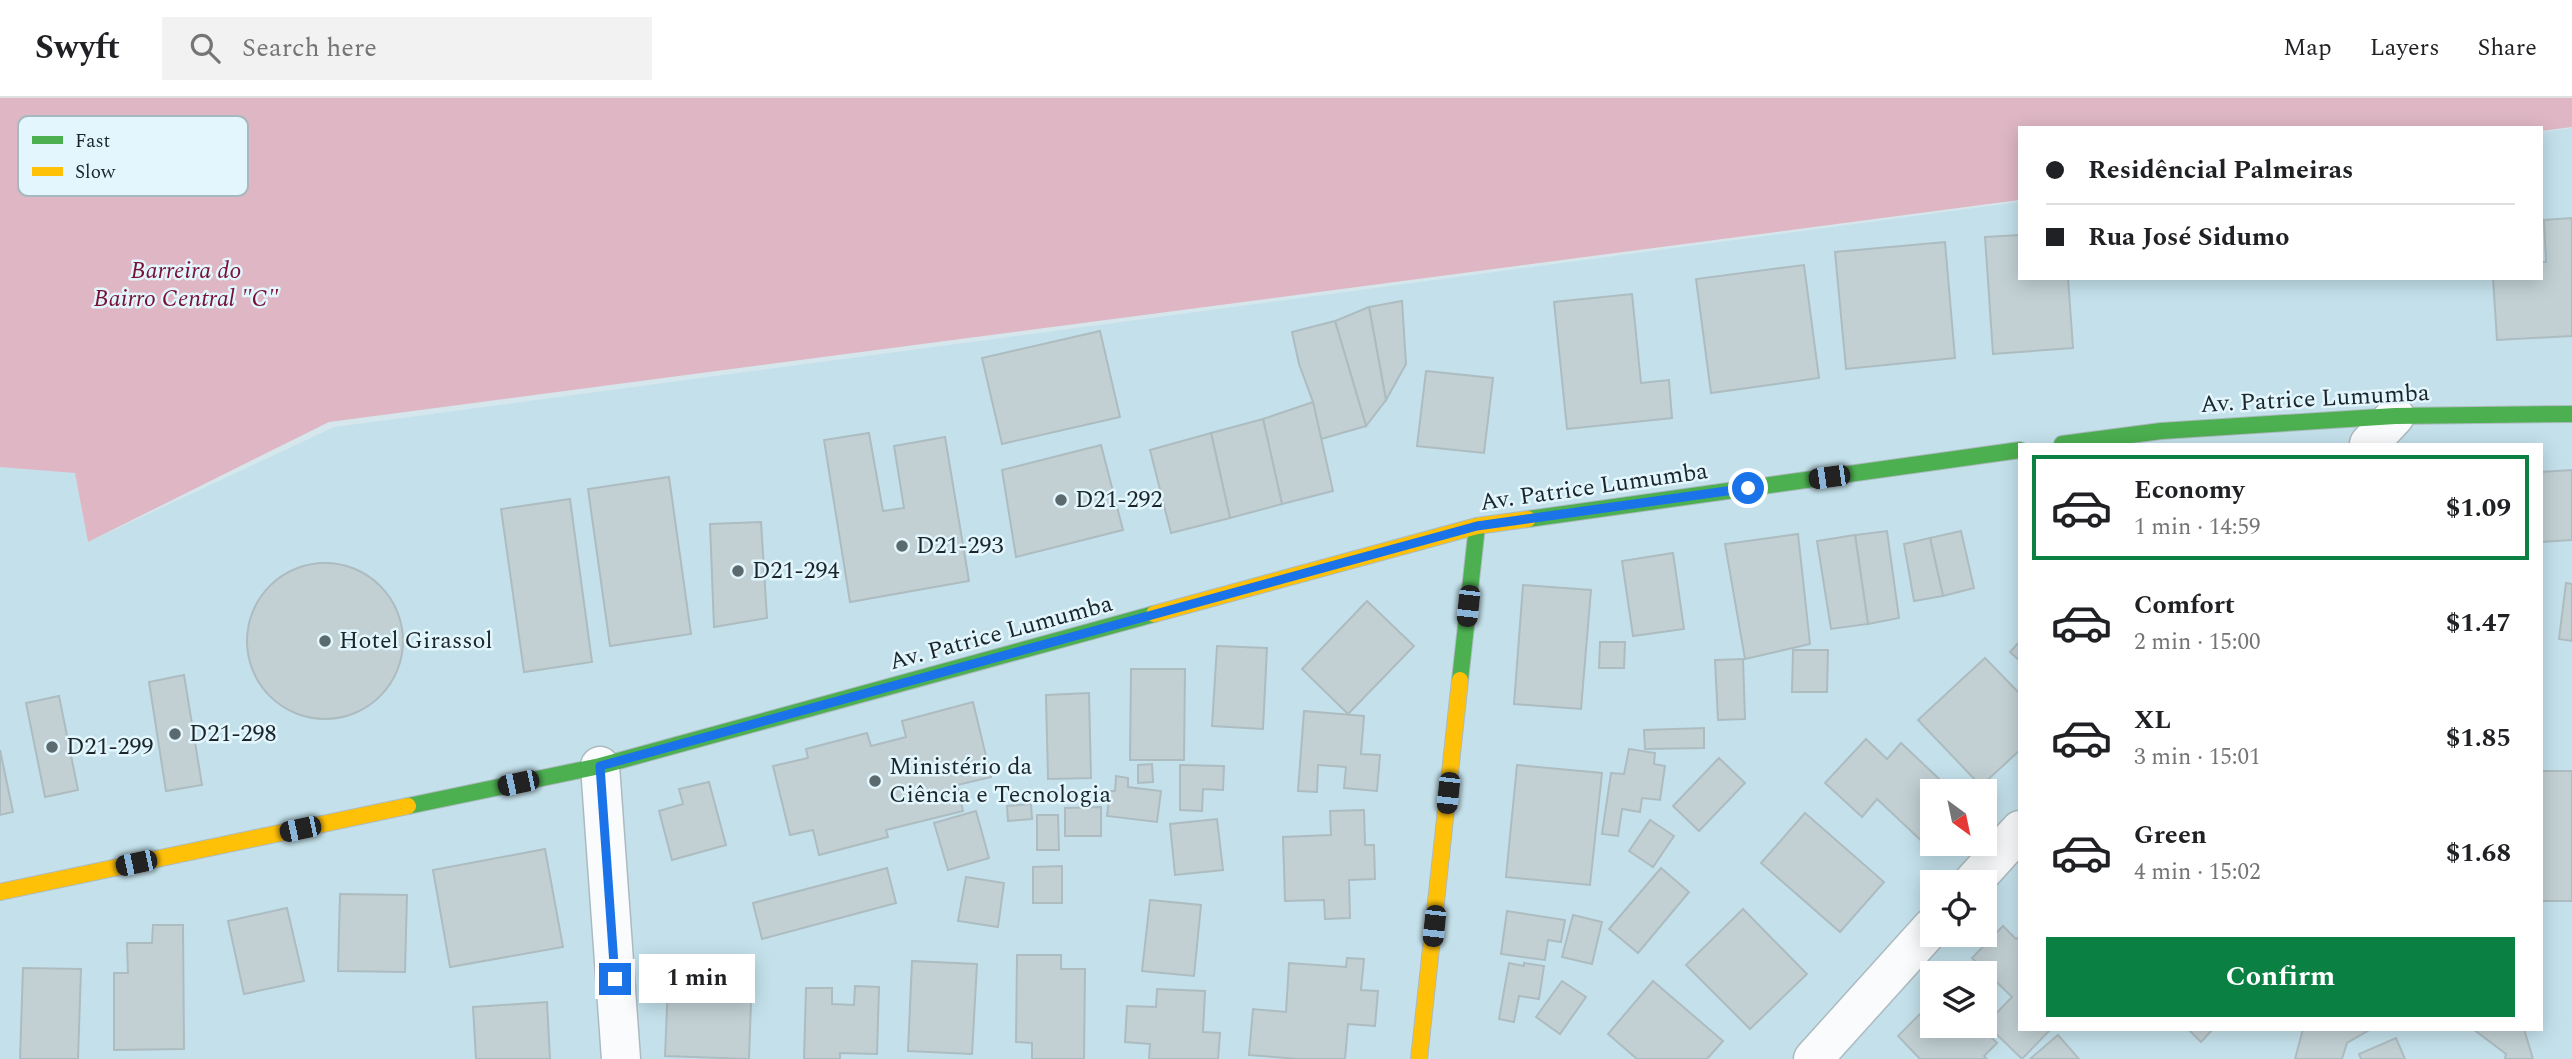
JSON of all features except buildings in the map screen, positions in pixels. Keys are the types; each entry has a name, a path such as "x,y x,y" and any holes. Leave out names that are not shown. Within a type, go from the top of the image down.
{"main road":[{"name":"Av. Patrice Lumumba","path":"2070,443 2161,431 2395,416 2572,414"},
{"name":"Av. Patrice Lumumba","path":"0,892 600,766 1477,526 2018,450"},
{"path":"1419,1059 1477,526"}],"street":[{"path":"2370,443 2395,416"},
{"path":"600,766 621,1059"},
{"path":"1984,870 2018,833"},
{"path":"1813,1059 1920,940"}],"shaded area":[{"path":"2572,128 2572,1059 0,1059 0,466 75,470 88,542 334,427 2018,202 2018,280 2543,280 2543,132"}],"green space":[{"name":"Barreira do Bairro Central \"C\"","path":"0,98 2572,98 2572,127 2543,131 2543,126 2018,126 2018,200 329,422 88,542 75,473 0,467"}],"traffic: fast":[{"path":"2070,443 2161,431 2395,416 2572,414"},
{"path":"1528,519 2018,450"},
{"path":"1460,680 1477,526"},
{"path":"408,806 600,766 1154,614"}],"traffic: slow":[{"path":"1154,614 1477,526 1528,519"},
{"path":"1419,1059 1460,680"},
{"path":"0,892 408,806"}],"place":[{"name":"D21-292","path":"1061,500"},
{"name":"D21-293","path":"902,546"},
{"name":"D21-294","path":"738,571"},
{"name":"Hotel Girassol","path":"325,641"},
{"name":"D21-298","path":"175,734"},
{"name":"D21-299","path":"52,747"},
{"name":"Ministério da Ciência e Tecnologia","path":"875,781"}],"route":[{"path":"615,979 600,766 1477,526 1748,488"}]}
